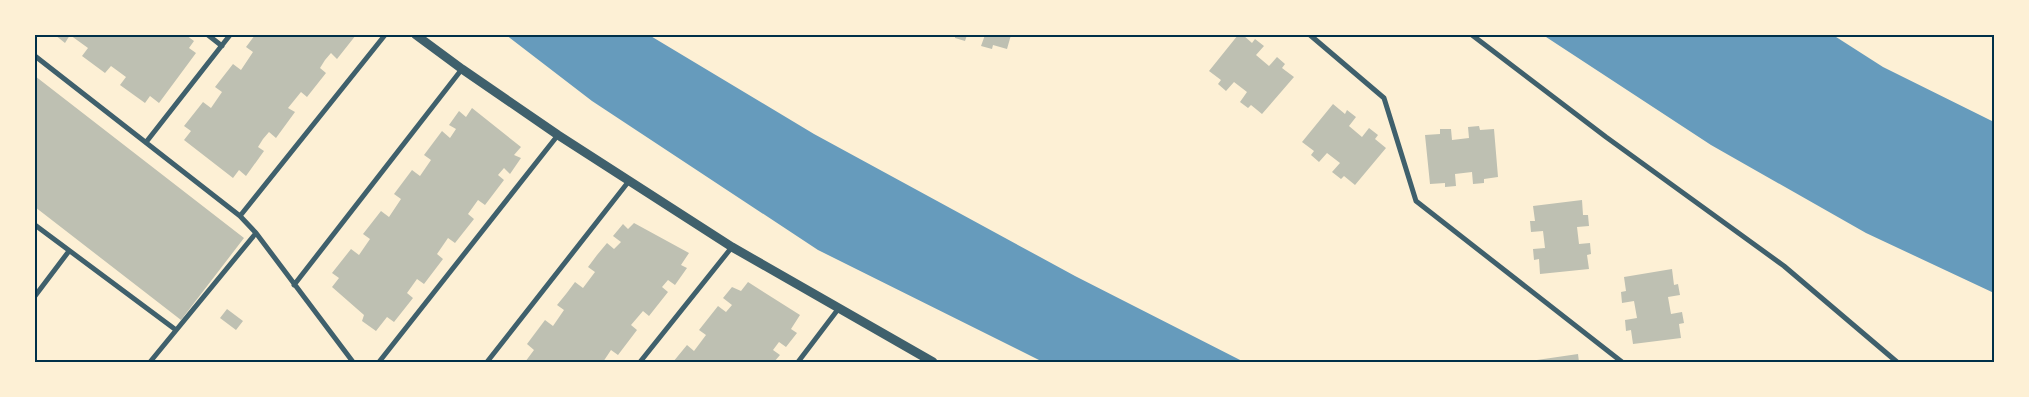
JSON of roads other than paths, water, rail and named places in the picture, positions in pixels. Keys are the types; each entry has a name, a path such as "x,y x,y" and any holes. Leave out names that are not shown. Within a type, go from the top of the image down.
{"street":[{"path":"208,35 222,46"},
{"path":"147,141 230,35"},
{"path":"240,216 385,35"},
{"path":"416,35 558,135 732,247 933,362"},
{"path":"1310,35 1384,98 1416,201 1622,362"},
{"path":"1472,35 1606,137 1784,266 1898,362"},
{"path":"35,56 147,141 240,216 256,233 353,362"},
{"path":"294,285 462,69"},
{"path":"380,362 558,135"},
{"path":"488,362 629,181"},
{"path":"35,225 176,330"},
{"path":"150,362 256,233"},
{"path":"640,362 732,247"},
{"path":"35,296 69,251"},
{"path":"801,361 839,308"}],"water":[{"path":"506,35 649,35 814,134 1075,276 1244,362 1043,362 818,250 592,101"},
{"path":"1543,35 1833,35 1883,67 1994,122 1994,293 1866,233 1711,145"}]}
